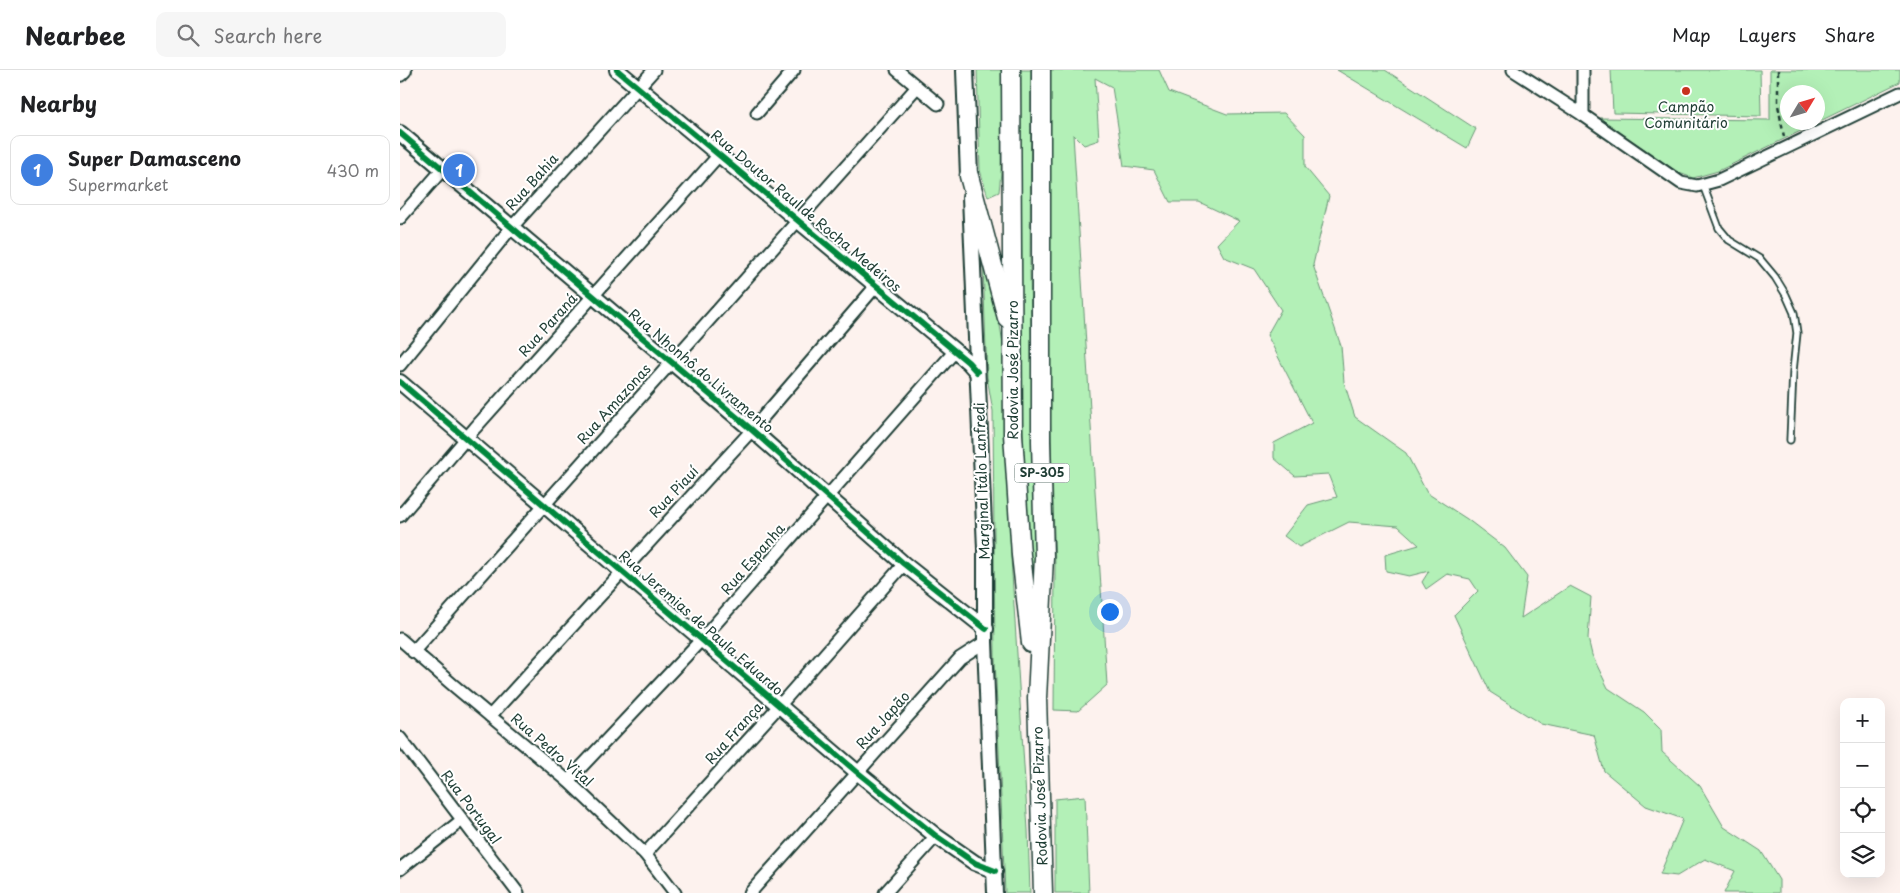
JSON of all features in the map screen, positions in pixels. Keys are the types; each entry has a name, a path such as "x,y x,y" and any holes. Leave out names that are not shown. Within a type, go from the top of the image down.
{"main road":[{"name":"Marginal Itálo Lanfredi","path":"965,70 969,176"},
{"name":"Rodovia José Pizarro","path":"1011,70 1013,434 1019,527 1037,698 1043,893"},
{"name":"Rodovia José Pizarro","path":"1037,698 1044,557 1041,441 1041,70"},
{"path":"969,176 1013,344"}],"street":[{"path":"400,74 404,70"},
{"name":"Rua Doutor Raul de Rocha Medeiros","path":"617,70 955,351 977,372"},
{"name":"Rua Bahia","path":"400,365 511,228 654,70"},
{"path":"757,113 794,70"},
{"path":"898,70 938,104"},
{"path":"1513,70 1583,115 1681,183 1697,186 1719,180 1900,93"},
{"path":"1583,70 1583,115"},
{"name":"Rua Amazonas","path":"413,652 917,87"},
{"name":"Rua Nhonhô do Livramento","path":"400,133 752,430 985,635"},
{"name":"Rua Paraná","path":"400,516 719,155"},
{"path":"400,218 443,169"},
{"name":"Marginal Itálo Lanfredi","path":"969,176 985,549 985,635 995,893"},
{"name":"Rua Piauí","path":"490,716 752,430 876,286"},
{"name":"Rua Espanha","path":"568,781 702,639 955,351"},
{"name":"Rua Jeremias de Paula Eduardo","path":"400,382 857,772 936,836 975,863 995,871"},
{"name":"Rua França","path":"645,854 904,564"},
{"name":"Rua Japão","path":"750,893 960,658 985,635"},
{"name":"Rua Pedro Vital","path":"400,639 413,652 568,781 645,854 674,893"},
{"name":"Rua Portugal","path":"400,738 518,893"},
{"path":"400,868 462,820"},
{"path":"884,893 936,836"}],"lane":[{"path":"1703,185 1719,228 1729,240 1760,259 1779,283 1794,313 1797,342 1793,371 1790,440"}],"path":[{"path":"1778,70 1780,121 1787,148"}],"green space":[{"path":"977,70 1002,70 1001,172 999,192 988,197 980,170"},
{"path":"1019,70 1031,70 1030,270 1032,391 1038,512 1035,604 1027,529 1023,454"},
{"path":"1048,70 1159,70 1169,92 1227,114 1284,113 1305,135 1305,167 1329,196 1313,265 1341,346 1344,382 1355,417 1406,453 1427,493 1467,519 1505,548 1527,577 1521,618 1570,586 1591,597 1588,638 1592,655 1608,688 1644,712 1661,729 1662,752 1700,786 1724,827 1761,851 1779,880 1779,893 1724,893 1735,871 1705,859 1677,876 1660,874 1683,819 1646,806 1604,771 1594,735 1541,724 1490,692 1454,615 1478,591 1470,579 1447,574 1426,589 1422,582 1429,571 1409,576 1386,571 1385,555 1419,545 1398,526 1349,522 1299,547 1284,536 1308,505 1337,497 1328,474 1295,476 1274,458 1274,443 1312,423 1267,335 1281,310 1254,269 1224,257 1217,244 1239,221 1199,202 1170,202 1154,170 1124,166 1112,87 1095,78 1099,140 1084,145 1073,134 1107,685 1078,711 1054,710 1055,566 1049,375"},
{"path":"1337,70 1385,70 1476,129 1467,148"},
{"name":"Campão Comunitário","path":"1611,70 1760,70 1761,116 1613,113"},
{"path":"1770,70 1900,70 1900,82 1825,119 1825,85 1780,85 1780,130 1803,130 1718,171 1693,178 1679,173 1599,118 1770,120"},
{"path":"982,236 991,274 1003,343 1005,437 1010,498 1011,558 1028,830 1030,893 1005,893 995,658 993,411 987,377"},
{"path":"1085,796 1089,893 1055,893 1055,799"}],"cycle path":[{"path":"617,70 968,362 977,372"},
{"path":"400,133 752,430 904,564 986,629"},
{"path":"400,382 857,772 936,836 975,863 995,871"}],"place":[{"name":"Campão Comunitário","path":"1686,91"},
{"name":"Super Damasceno","path":"459,170"}]}
